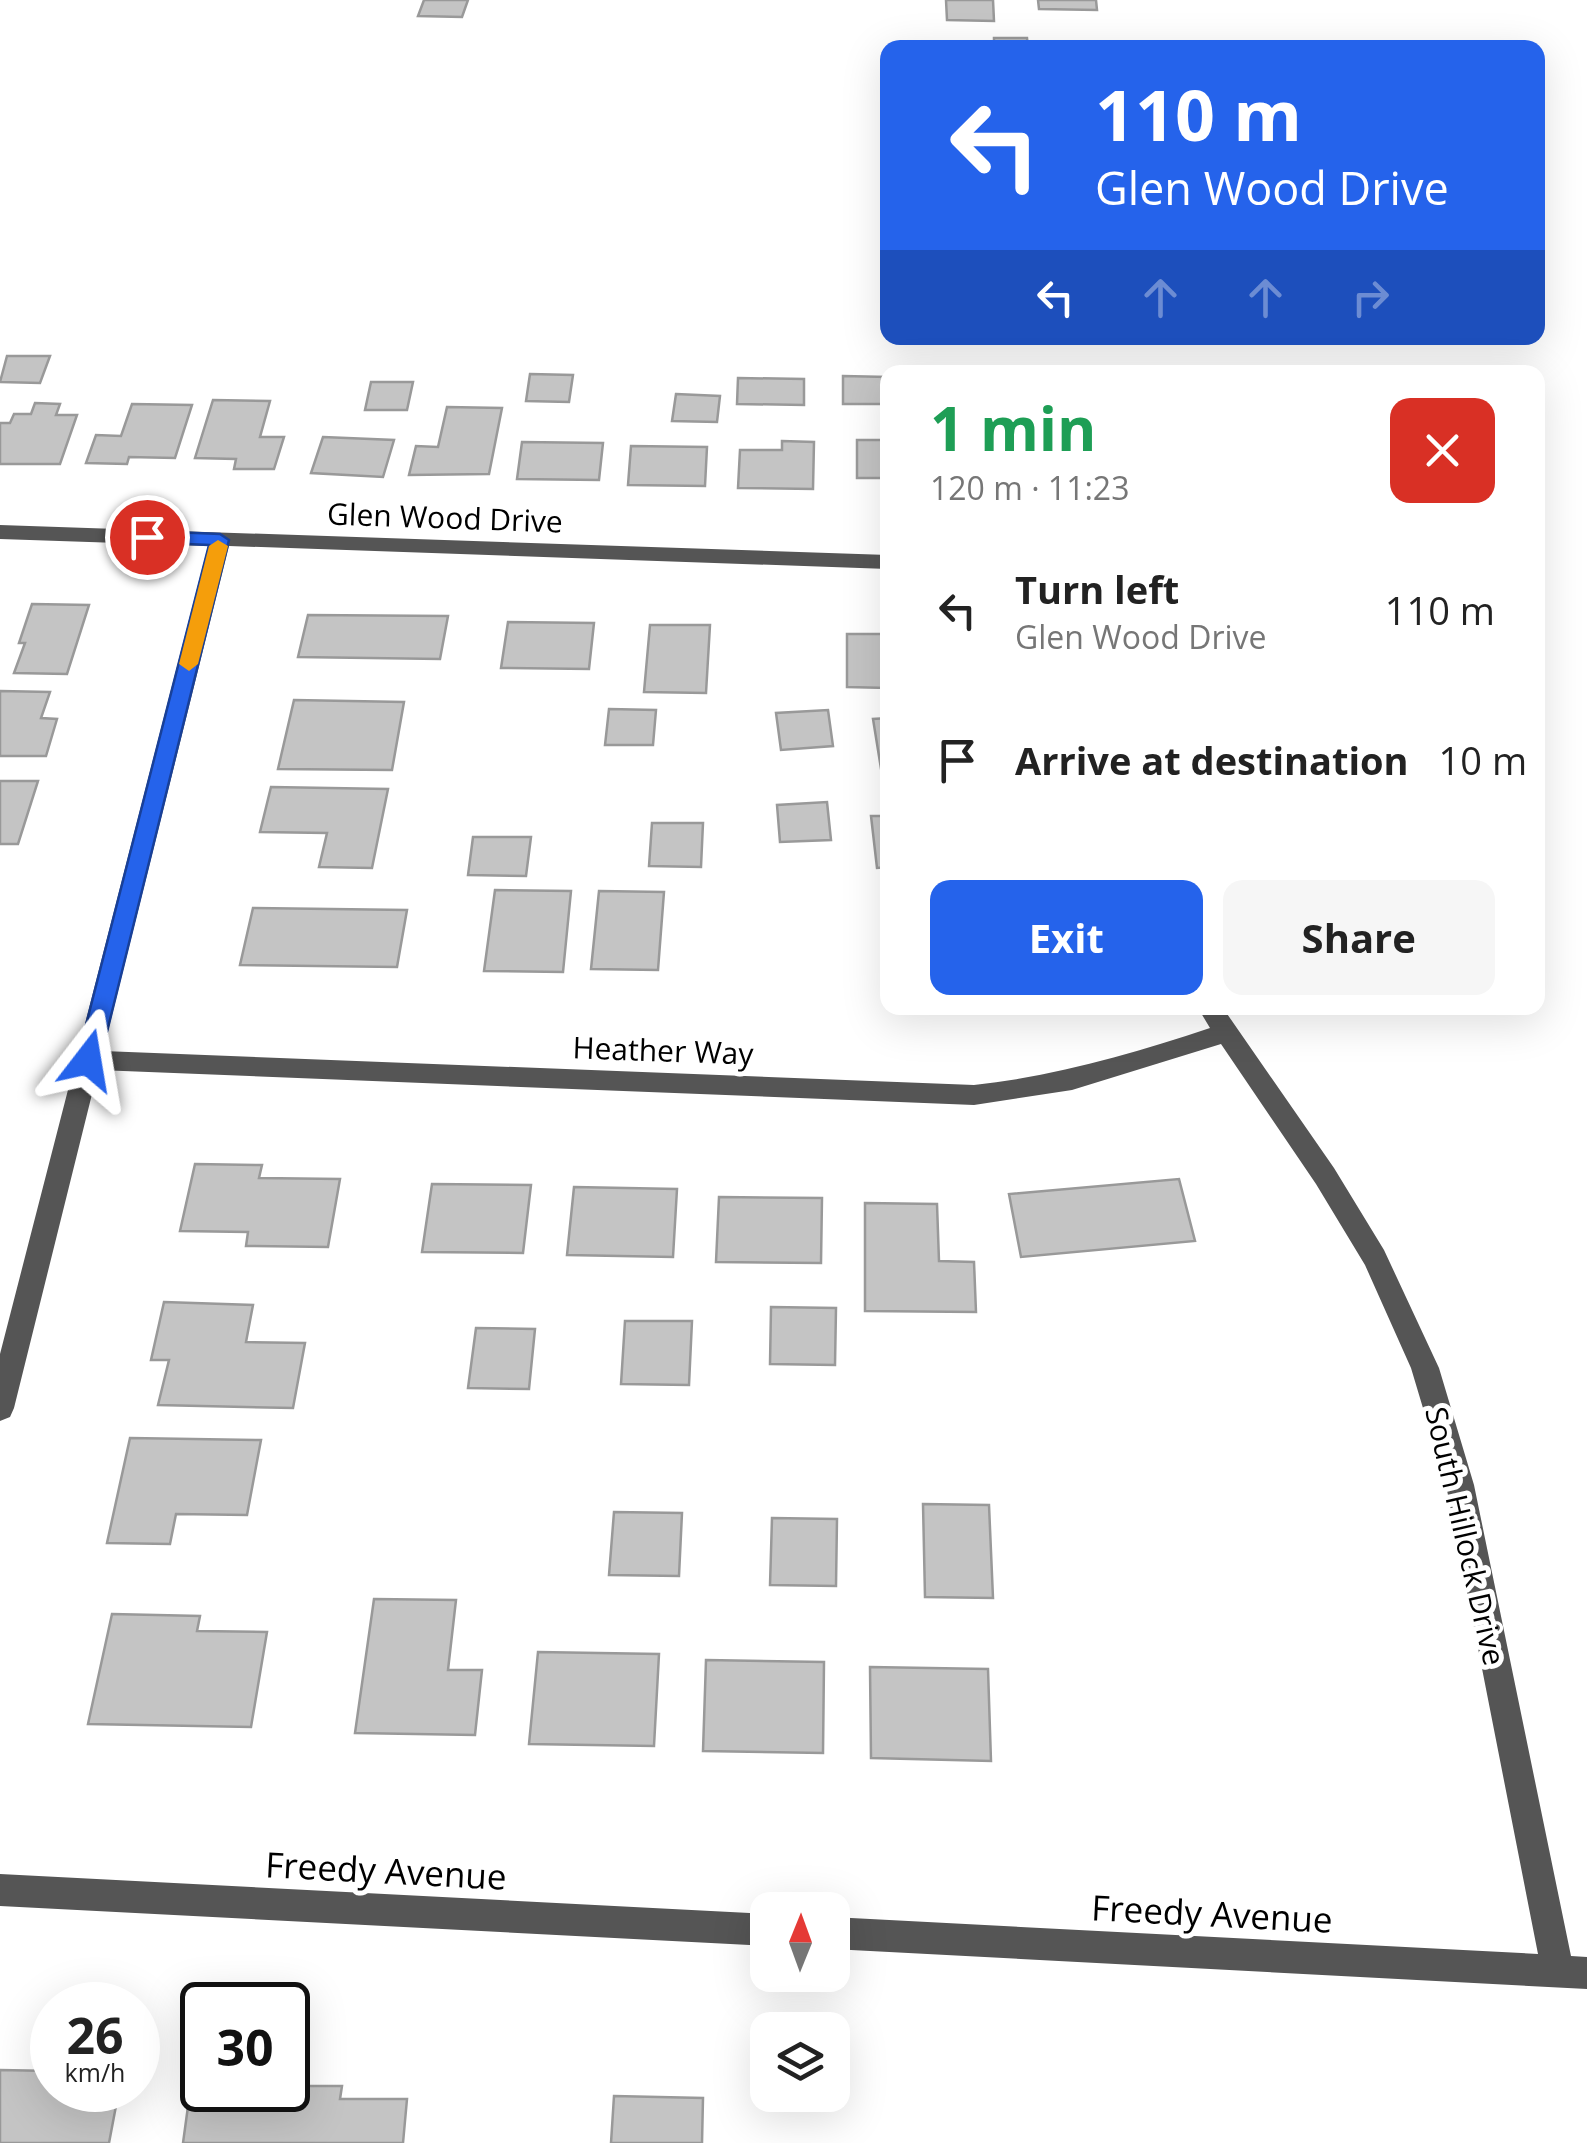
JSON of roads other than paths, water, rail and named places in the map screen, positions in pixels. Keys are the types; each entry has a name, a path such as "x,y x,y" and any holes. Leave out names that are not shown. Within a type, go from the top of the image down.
{"street":[{"name":"Glen Wood Drive","path":"0,532 880,562"},
{"path":"0,1408 220,540"},
{"name":"Heather Way","path":"88,1060 974,1095 1038,1090 1104,1074 1218,1020"},
{"name":"South Hillock Drive","path":"1218,1020 1374,1258 1425,1368 1460,1485 1572,1972"},
{"name":"Freedy Avenue","path":"0,1890 750,1929"},
{"name":"Freedy Avenue","path":"850,1935 1572,1972"}]}
